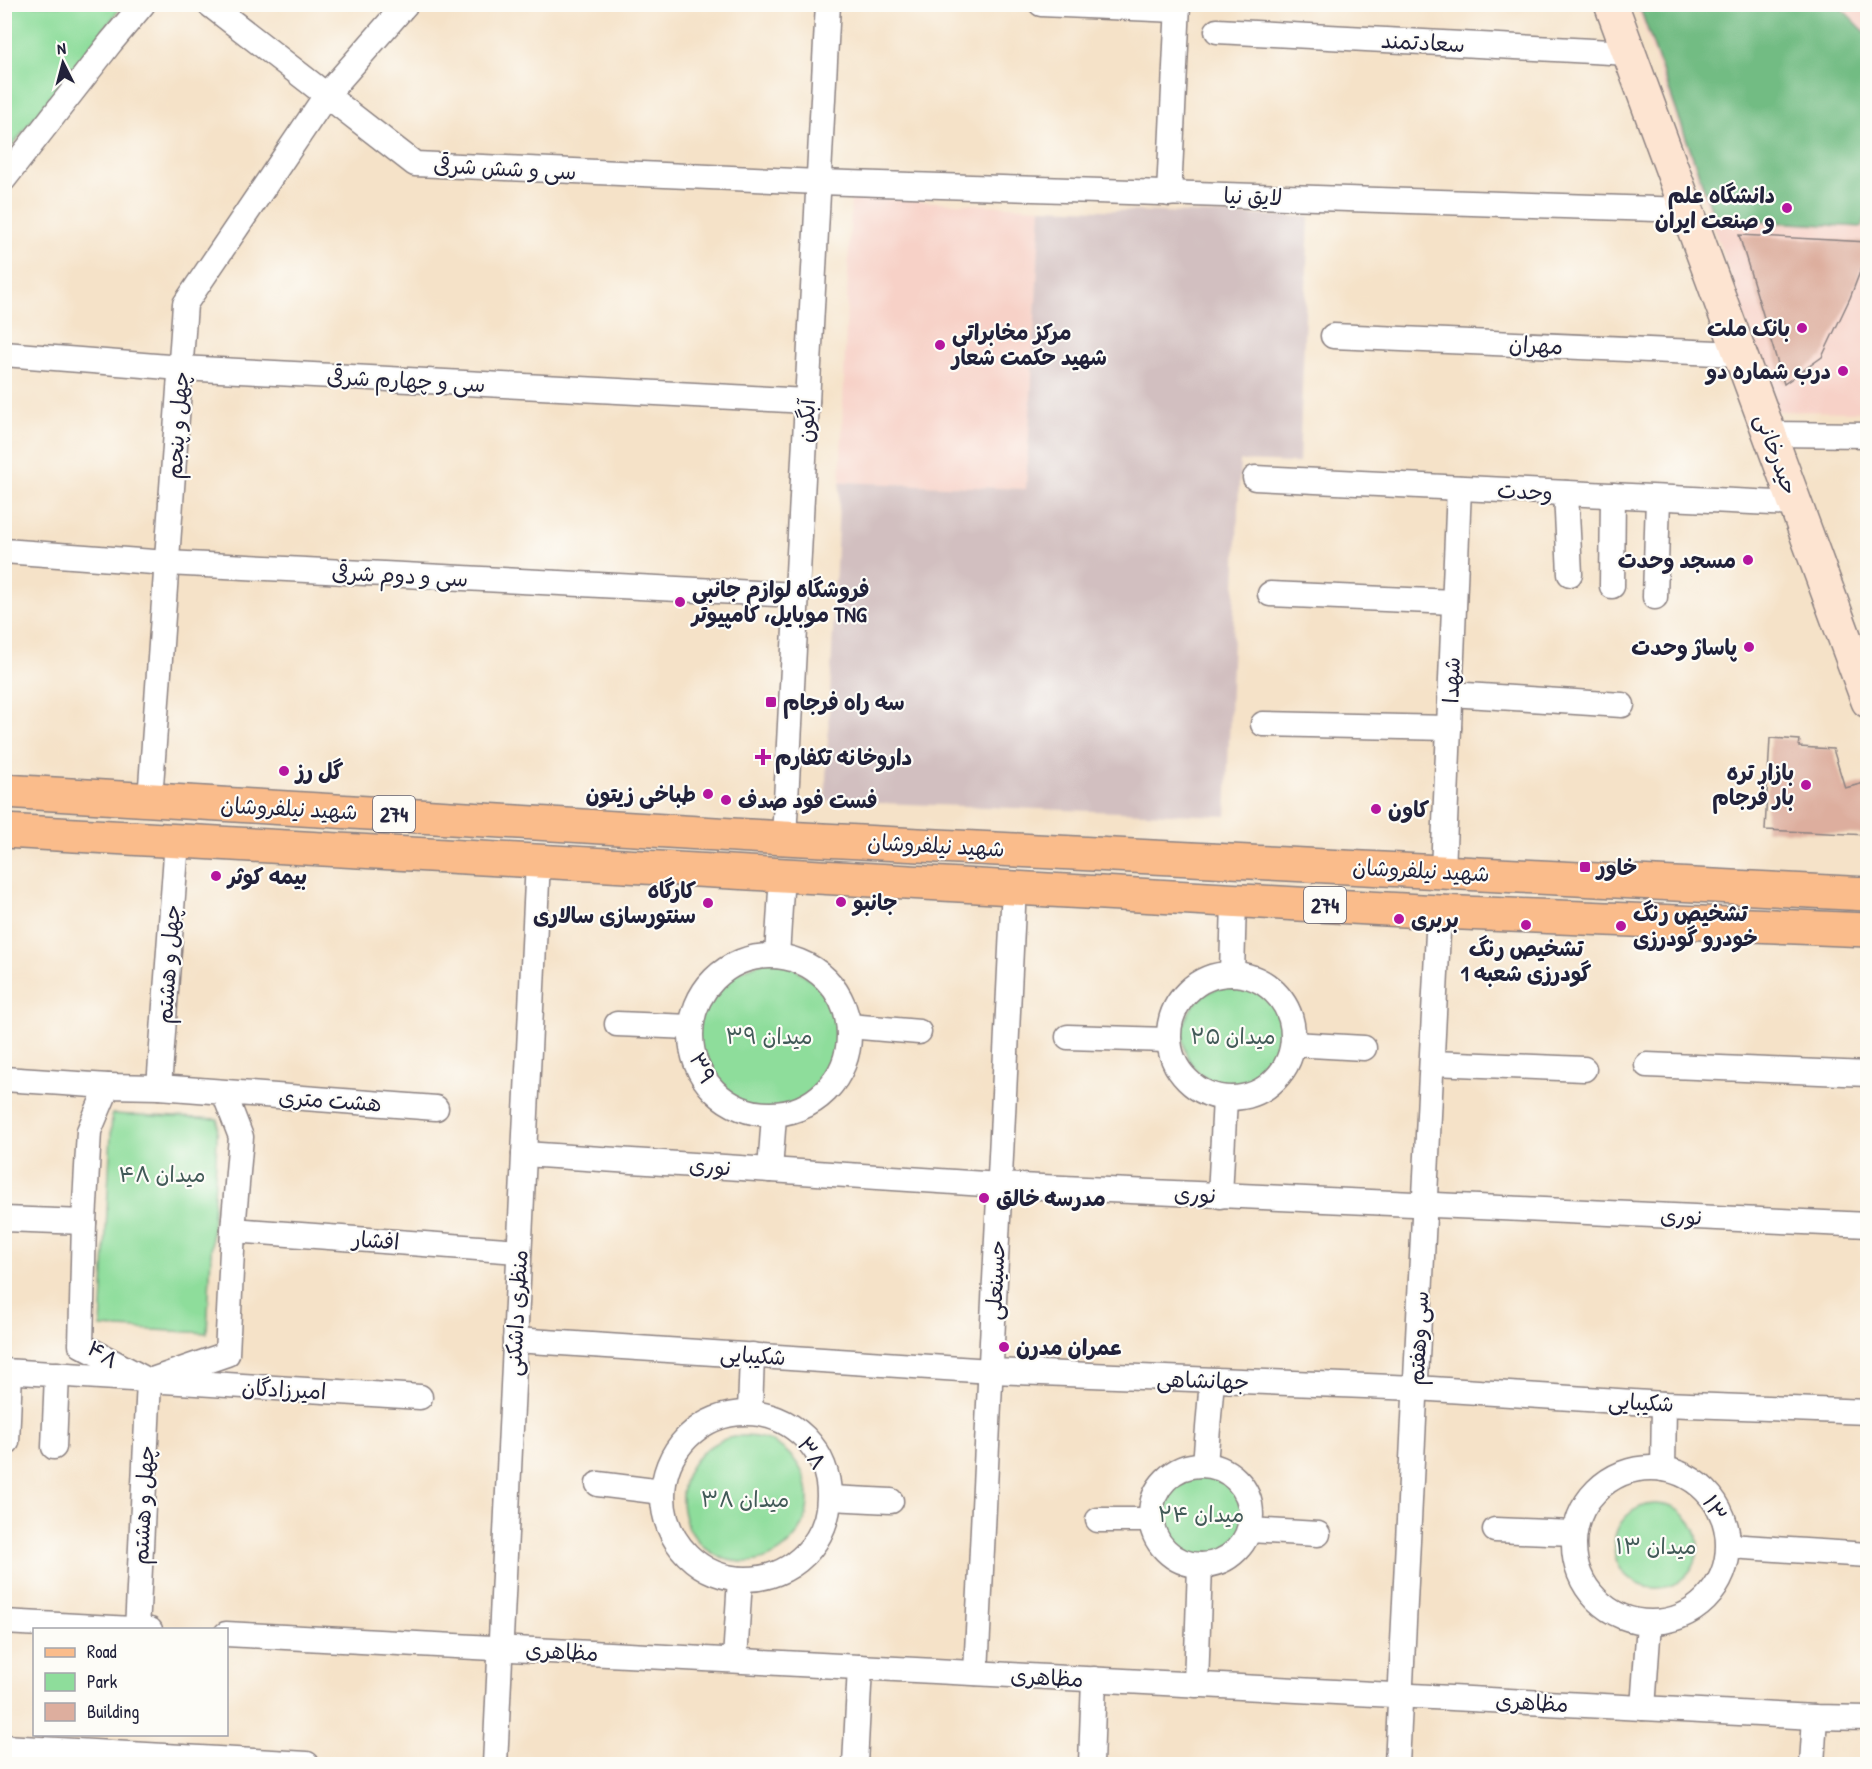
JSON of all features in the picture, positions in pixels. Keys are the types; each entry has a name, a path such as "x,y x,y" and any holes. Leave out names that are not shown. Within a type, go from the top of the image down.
{"main road":[{"name":"حیدرخانی","path":"1611,4 1868,701"},
{"name":"شهید نیلفروشان","path":"4,791 784,838 1868,894"},
{"name":"شهید نیلفروشان","path":"4,831 782,874"},
{"path":"782,874 784,838"},
{"path":"1439,912 1443,871"},
{"name":"274","path":"782,874 1439,912 1868,930"}],"street":[{"path":"4,179 143,4"},
{"name":"سی و شش شرقی","path":"209,4 416,164 819,182"},
{"name":"چهل و پنجم","path":"150,800 185,304 327,94 406,4"},
{"name":"آبگون","path":"784,838 828,4"},
{"path":"1041,4 1177,7 1168,194"},
{"name":"سعادتمند","path":"1217,31 1629,53"},
{"name":"لایق نیا","path":"819,182 1687,210"},
{"name":"مهران","path":"1333,336 1740,354"},
{"name":"سی و چهارم شرقی","path":"4,354 181,368 807,401"},
{"path":"1770,434 1868,435"},
{"name":"وحدت","path":"1255,478 1795,504"},
{"name":"شهدا","path":"1443,871 1459,488"},
{"path":"1566,493 1570,574"},
{"path":"1612,586 1613,495"},
{"path":"1655,597 1658,498"},
{"name":"سی و دوم شرقی","path":"4,551 167,563 797,595"},
{"path":"1270,594 1454,602"},
{"path":"1450,694 1622,705"},
{"path":"1263,724 1449,728"},
{"name":"چهل و هشتم","path":"159,1087 177,841"},
{"name":"منظری داشکنی","path":"495,1764 538,861"},
{"path":"777,956 782,874"},
{"name":"حسینعلی","path":"976,1673 1014,887"},
{"path":"1232,974 1234,900"},
{"name":"سی وهفتم","path":"1397,1764 1439,912"},
{"name":"۳۹","path":"777,956 803,963 825,978 841,1000 849,1026 848,1050 839,1072 825,1092 805,1106 774,1116 735,1106 715,1092 700,1074 692,1051 691,1028 701,997 710,983 729,967 752,957 777,956"},
{"path":"1232,974 1255,978 1272,989 1289,1014 1293,1044 1288,1062 1270,1084 1244,1097 1225,1098 1205,1093 1188,1082 1176,1065 1167,1040 1175,1010 1185,994 1199,983 1216,976 1232,974"},
{"path":"617,1023 691,1028"},
{"path":"849,1026 919,1032"},
{"path":"1068,1037 1167,1040"},
{"path":"1293,1044 1364,1047"},
{"path":"1432,1063 1584,1069"},
{"path":"1647,1065 1868,1074"},
{"path":"4,1079 159,1087 224,1093 241,1137 233,1230 227,1354 148,1381"},
{"name":"۴۸","path":"108,1086 88,1131 81,1345 148,1381"},
{"name":"هشت متری","path":"224,1093 436,1108"},
{"path":"1220,1196 1225,1098"},
{"path":"770,1170 774,1116"},
{"name":"نوری","path":"524,1154 1000,1185 1868,1225"},
{"path":"4,1219 84,1222"},
{"name":"افشار","path":"233,1230 519,1251"},
{"name":"شکیبایی","path":"515,1340 991,1371"},
{"path":"750,1412 752,1355"},
{"path":"7,1371 7,1443"},
{"name":"امیرزادگان","path":"7,1371 420,1397"},
{"name":"جهانشاهی","path":"991,1371 1416,1388"},
{"path":"54,1447 57,1374"},
{"path":"1205,1464 1212,1380"},
{"name":"چهل و هشتم","path":"137,1628 148,1381"},
{"name":"شکیبایی","path":"1416,1388 1664,1404 1868,1412"},
{"path":"1663,1468 1664,1404"},
{"name":"۳۸","path":"750,1412 775,1417 798,1430 816,1449 826,1472 830,1498 825,1525 811,1548 791,1566 767,1576 740,1579 715,1574 693,1560 681,1548 675,1541 665,1518 662,1492 667,1466 680,1444 699,1426 724,1415 750,1412"},
{"path":"1205,1464 1220,1467 1244,1486 1251,1508 1250,1530 1243,1545 1231,1556 1216,1563 1200,1565 1185,1563 1172,1557 1154,1534 1151,1520 1156,1491 1165,1479 1177,1470 1191,1465 1205,1464"},
{"name":"۱۳","path":"1638,1468 1663,1468 1684,1475 1702,1487 1717,1504 1726,1524 1729,1546 1725,1570 1713,1592 1696,1609 1674,1620 1649,1623 1623,1618 1600,1605 1588,1591 1574,1559 1573,1533 1581,1509 1596,1490 1615,1476 1638,1468"},
{"path":"598,1484 662,1492"},
{"path":"830,1498 891,1501"},
{"path":"1098,1520 1151,1520"},
{"path":"1250,1530 1318,1534"},
{"path":"1495,1530 1573,1533"},
{"path":"1729,1546 1868,1555"},
{"path":"1196,1684 1200,1565"},
{"path":"735,1660 740,1579"},
{"path":"4,1622 118,1628"},
{"path":"1643,1708 1649,1623"},
{"name":"مظاهری","path":"228,1634 1868,1718"},
{"path":"855,1764 860,1667"},
{"path":"1091,1764 1094,1679"},
{"path":"1812,1764 1815,1717"},
{"path":"4,1747 75,1758 133,1744 195,1761 307,1764"}],"shaded area":[{"name":"دانشگاه علم و صنعت ایران","path":"1636,5 1867,5 1867,412 1777,411"},
{"name":"مرکز مخابراتی شهید حکمت شعار","path":"851,197 1041,208 1026,489 840,482"},
{"path":"1041,208 1309,217 1299,463 1240,461 1226,816 825,801 840,482 1026,489"}],"green space":[{"path":"11,5 123,5 5,155 4,13"},
{"name":"دانشگاه علم و صنعت ایران","path":"1639,5 1838,5 1867,34 1868,212 1862,227 1715,219"},
{"name":"میدان ۳۹","path":"777,956 841,1000 839,1072 805,1106 751,1110 715,1092 691,1027 710,983"},
{"name":"میدان ۲۵","path":"1233,986 1261,994 1275,1008 1283,1036 1275,1064 1261,1078 1233,1086 1205,1078 1191,1064 1183,1036 1191,1008 1205,994"},
{"name":"میدان ۴۸","path":"112,1114 218,1119 207,1333 101,1327"},
{"name":"میدان ۳۸","path":"745,1436 769,1441 789,1455 803,1475 808,1499 803,1523 789,1543 769,1557 745,1562 721,1557 701,1543 687,1523 682,1499 687,1475 701,1455 721,1441"},
{"name":"میدان ۲۴","path":"1201,1467 1219,1470 1234,1481 1245,1496 1248,1514 1245,1532 1234,1547 1219,1558 1201,1561 1183,1558 1168,1547 1157,1532 1154,1514 1157,1496 1168,1481 1183,1470"},
{"name":"میدان ۱۳","path":"1648,1504 1664,1504 1680,1511 1691,1522 1698,1538 1695,1562 1686,1576 1664,1588 1648,1588 1632,1581 1621,1570 1614,1554 1614,1538 1621,1522 1632,1511"}],"building":[{"name":"بانک ملت","path":"1739,235 1868,242 1868,251 1850,298 1822,357 1784,384"},
{"name":"بازار تره بار فرجام","path":"1770,738 1800,740 1799,747 1833,749 1845,788 1868,782 1868,835 1765,830"}],"place":[{"name":"دانشگاه علم و صنعت ایران","path":"1787,208"},
{"name":"بانک ملت","path":"1802,328"},
{"name":"مرکز مخابراتی شهید حکمت شعار","path":"940,345"},
{"name":"درب شماره دو","path":"1843,371"},
{"name":"مسجد وحدت","path":"1748,560"},
{"name":"فروشگاه لوازم جانبی موبایل، کامپيوتر TNG","path":"680,602"},
{"name":"پاساژ وحدت","path":"1749,647"},
{"name":"سه راه فرجام","path":"771,702"},
{"name":"داروخانه تکفارم","path":"763,757"},
{"name":"گل رز","path":"284,771"},
{"name":"بازار تره بار فرجام","path":"1806,785"},
{"name":"طباخی زیتون","path":"708,794"},
{"name":"فست فود صدف","path":"726,800"},
{"name":"کاون","path":"1376,809"},
{"name":"خاور","path":"1585,867"},
{"name":"بیمه کوثر","path":"216,876"},
{"name":"جانبو","path":"841,902"},
{"name":"کارگاه سنتورسازی سالاری","path":"708,903"},
{"name":"بربری","path":"1399,919"},
{"name":"تشخیص رنگ گودرزی شعبه 1","path":"1526,925"},
{"name":"تشخیص رنگ خودرو گودرزی","path":"1621,926"},
{"name":"مدرسه خالق","path":"984,1198"},
{"name":"عمران مدرن","path":"1004,1347"}]}
